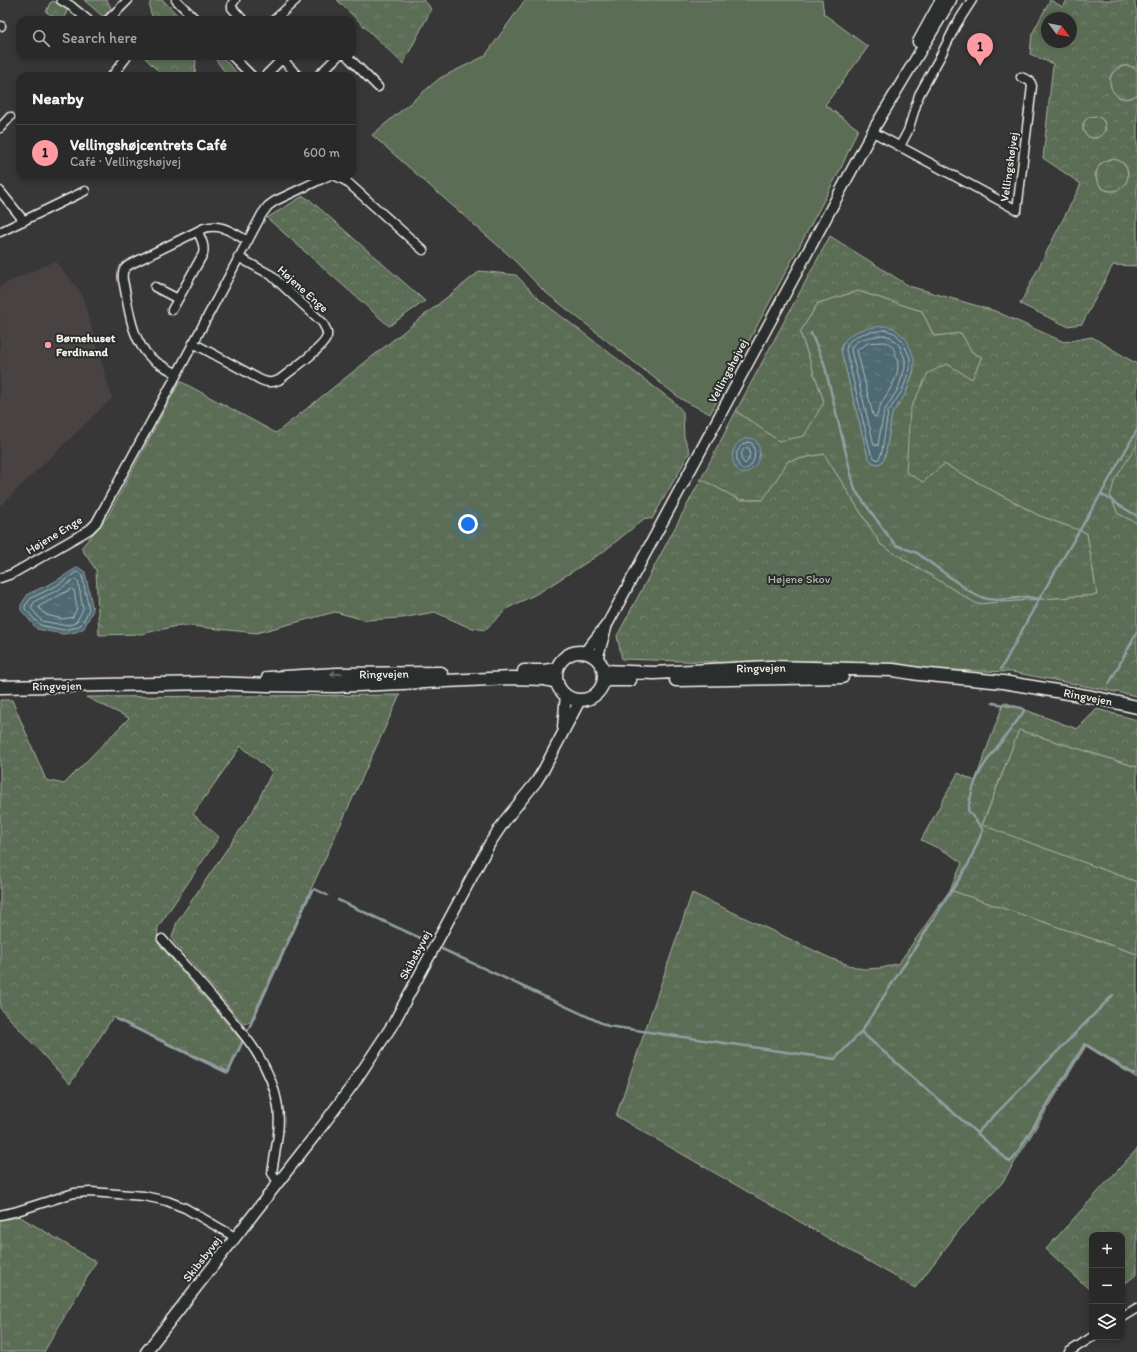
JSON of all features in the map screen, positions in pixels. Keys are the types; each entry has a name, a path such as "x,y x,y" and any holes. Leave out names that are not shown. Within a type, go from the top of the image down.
{"main road":[{"path":"580,652 585,652 597,659 604,676 602,686 595,694 586,699 580,700 566,695 559,687 557,682 557,668 562,660 570,654 580,652"},
{"name":"Ringvejen","path":"211,683 329,675 538,671 557,668"},
{"name":"Ringvejen","path":"604,676 770,668 893,670 1003,682 1092,697 1137,707"},
{"name":"Ringvejen","path":"0,687 211,683 335,686 512,678 544,679 557,682"}],"street":[{"path":"61,0 83,16"},
{"path":"112,16 128,0"},
{"path":"176,0 192,16"},
{"path":"235,0 232,4 232,8 239,16"},
{"path":"278,16 296,0"},
{"name":"Vellingshøjvej","path":"888,104 893,89 941,0"},
{"name":"Vellingshøjvej","path":"585,652 608,623 888,104 898,91 909,69 951,0"},
{"path":"900,146 908,131 918,95 940,57 956,25 972,0"},
{"path":"115,72 124,60"},
{"path":"236,60 248,72"},
{"path":"268,72 278,60"},
{"path":"283,60 294,72"},
{"path":"322,72 334,60"},
{"path":"351,60 378,87"},
{"name":"Vellingshøjvej","path":"873,132 1017,210 1032,86 1030,81 1021,77"},
{"path":"0,128 10,118"},
{"name":"Højene Enge","path":"0,578 12,574 82,534 96,523 262,214 275,200 319,180"},
{"path":"344,180 423,250"},
{"path":"0,232 86,191"},
{"path":"0,192 24,220"},
{"path":"177,374 152,359 141,347 135,337 122,272 125,267 213,226 222,227 248,241"},
{"path":"172,310 203,254 204,248 198,232"},
{"name":"Højene Enge","path":"193,343 261,380 267,383 272,383 279,380 316,350 327,337 327,331 322,322 271,275 238,258"},
{"path":"155,286 178,299"},
{"name":"Vellingshøjvej","path":"597,659 608,623"},
{"name":"Skibsbyvej","path":"563,731 566,695"},
{"name":"Skibsbyvej","path":"146,1352 324,1125 354,1083 393,1024 490,843 506,819 536,782 580,700"},
{"path":"162,939 254,1048 266,1067 274,1087 278,1107 279,1134 272,1173 278,1182"},
{"path":"0,1215 74,1193 91,1192 144,1196 167,1201 185,1208 235,1237"},
{"path":"1125,1315 1137,1308"},
{"path":"1069,1352 1089,1339"}],"shaded area":[{"name":"Børnehuset Ferdinand","path":"55,261 81,292 112,398 0,506 0,286"}],"green space":[{"path":"84,0 107,0 111,8 105,16 101,15"},
{"path":"151,0 163,0 178,16 153,16 150,5"},
{"path":"337,0 424,0 431,10 403,64 356,18 356,16 354,16"},
{"path":"525,0 822,0 824,14 868,47 825,105 858,129 841,168 710,414 681,399 544,291 511,257 372,135 440,78 485,56"},
{"path":"1050,0 1063,7 1067,0 1135,0 1137,11 1137,70 1130,66 1122,66 1115,70 1111,75 1110,82 1115,94 1121,98 1128,99 1137,95 1137,266 1113,265 1082,324 1067,326 1020,304 1081,184 1043,158 1053,64 1030,54 1032,34 1041,17 1041,48 1077,48 1077,12 1044,12","holes":["1096,116 1104,121 1105,130 1103,134 1095,138 1086,135 1083,130 1083,123 1088,117","1110,159 1123,163 1126,167 1128,175 1126,182 1122,187 1110,191 1104,189 1098,184 1095,174 1100,164"]},
{"path":"53,1 67,9 65,16 53,16 46,12 50,3"},
{"path":"147,60 196,60 195,72 159,72"},
{"path":"216,60 225,60 236,72 225,72"},
{"path":"1124,66 1130,66 1137,70 1137,95 1128,98 1121,98 1115,94 1111,89 1110,82 1111,76 1116,70"},
{"path":"1094,116 1102,119 1105,127 1102,135 1094,138 1086,135 1083,127 1086,119"},
{"path":"1109,159 1115,159 1124,163 1128,175 1124,187 1115,191 1109,191 1100,187 1096,178 1096,172 1100,163"},
{"path":"303,196 310,200 425,301 389,326 267,218"},
{"name":"Højene Skov","path":"830,236 909,286 995,311 1064,342 1092,337 1137,364 1137,445 1115,479 1110,496 1118,514 1137,523 1137,696 1012,672 622,659 617,636 701,479 740,500 763,500 788,461 824,454 881,545 977,604 1097,595 1087,533 1038,515 944,464 923,482 906,472 910,410 928,373 947,364 972,379 982,357 972,352 961,333 934,336 922,311 858,291 818,303 800,332 824,402 804,436 779,441 736,411"},
{"path":"480,271 516,275 540,300 674,402 683,412 684,437 690,452 652,519 645,518 603,552 540,592 508,608 485,630 468,627 435,612 402,618 365,620 335,612 256,633 181,625 141,634 99,635 96,570 81,548 108,516 180,381 276,433"},
{"path":"858,291 922,311 934,336 961,333 972,352 982,356 972,380 947,364 923,482 944,464 1038,515 1087,533 1097,595 977,604 881,545 824,454 788,461 764,500 740,500 701,479 736,411 779,441 824,402 800,332 818,303","holes":["843,343 914,370 906,393 892,414 884,459 881,463 877,464 872,462 868,457 841,350"]},
{"path":"1137,445 1137,523 1118,514 1110,496 1114,479"},
{"path":"400,695 250,1022 244,1024 174,942 172,937 177,922 253,811 272,772 241,746 193,814 219,837 158,927 157,942 242,1041 228,1071 113,1017 70,1084 0,1008 0,700 12,700 46,780 64,784 129,718 86,697"},
{"path":"1004,702 1077,729 1097,709 1137,720 1137,767 1019,730 982,825 1137,882 1137,954 950,890 962,863 948,853 921,840 958,773 975,781"},
{"path":"1019,730 1137,767 1137,882 982,826"},
{"path":"950,890 1137,954 1137,1078 1086,1046 1002,1183 960,1229 915,1288 616,1116 692,893 830,958 863,969 882,968 899,963"},
{"path":"1137,1149 1137,1274 1125,1284 1125,1232 1089,1232 1089,1289 1046,1249"},
{"path":"17,1215 96,1262 44,1352 0,1352 0,1219"}],"water":[{"path":"885,326 894,328 907,340 914,358 914,369 906,393 892,414 884,459 881,463 877,464 872,462 868,457 841,350 843,343 852,334 864,329"},
{"path":"747,438 754,439 760,452 756,465 750,471 742,474 734,465 732,454 737,445"},
{"path":"78,567 85,572 93,610 84,628 76,632 63,634 37,629 21,610 21,605 28,594 54,582"}],"waterway":[{"path":"811,333 824,363 855,490 889,537 896,545 917,553 978,596 997,600 1027,597 1039,599"},
{"path":"1101,494 1137,430"},
{"path":"1001,669 1039,599 1101,494 1137,516"},
{"path":"1109,684 1137,632"},
{"path":"442,949 608,1026 835,1059 861,1032 968,865 983,830 968,810 975,783 989,758 1024,711 1022,708 993,703"},
{"path":"248,1030 311,892 315,889 327,895"},
{"path":"338,900 420,938"},
{"path":"977,1133 1113,995"},
{"path":"116,1019 228,1073 242,1043"},
{"path":"861,1032 1010,1162 1014,1158 1085,1044 1134,1074"}],"place":[{"name":"Vellingshøjcentrets Café","path":"980,66"},
{"name":"Børnehuset Ferdinand","path":"48,345"}]}
